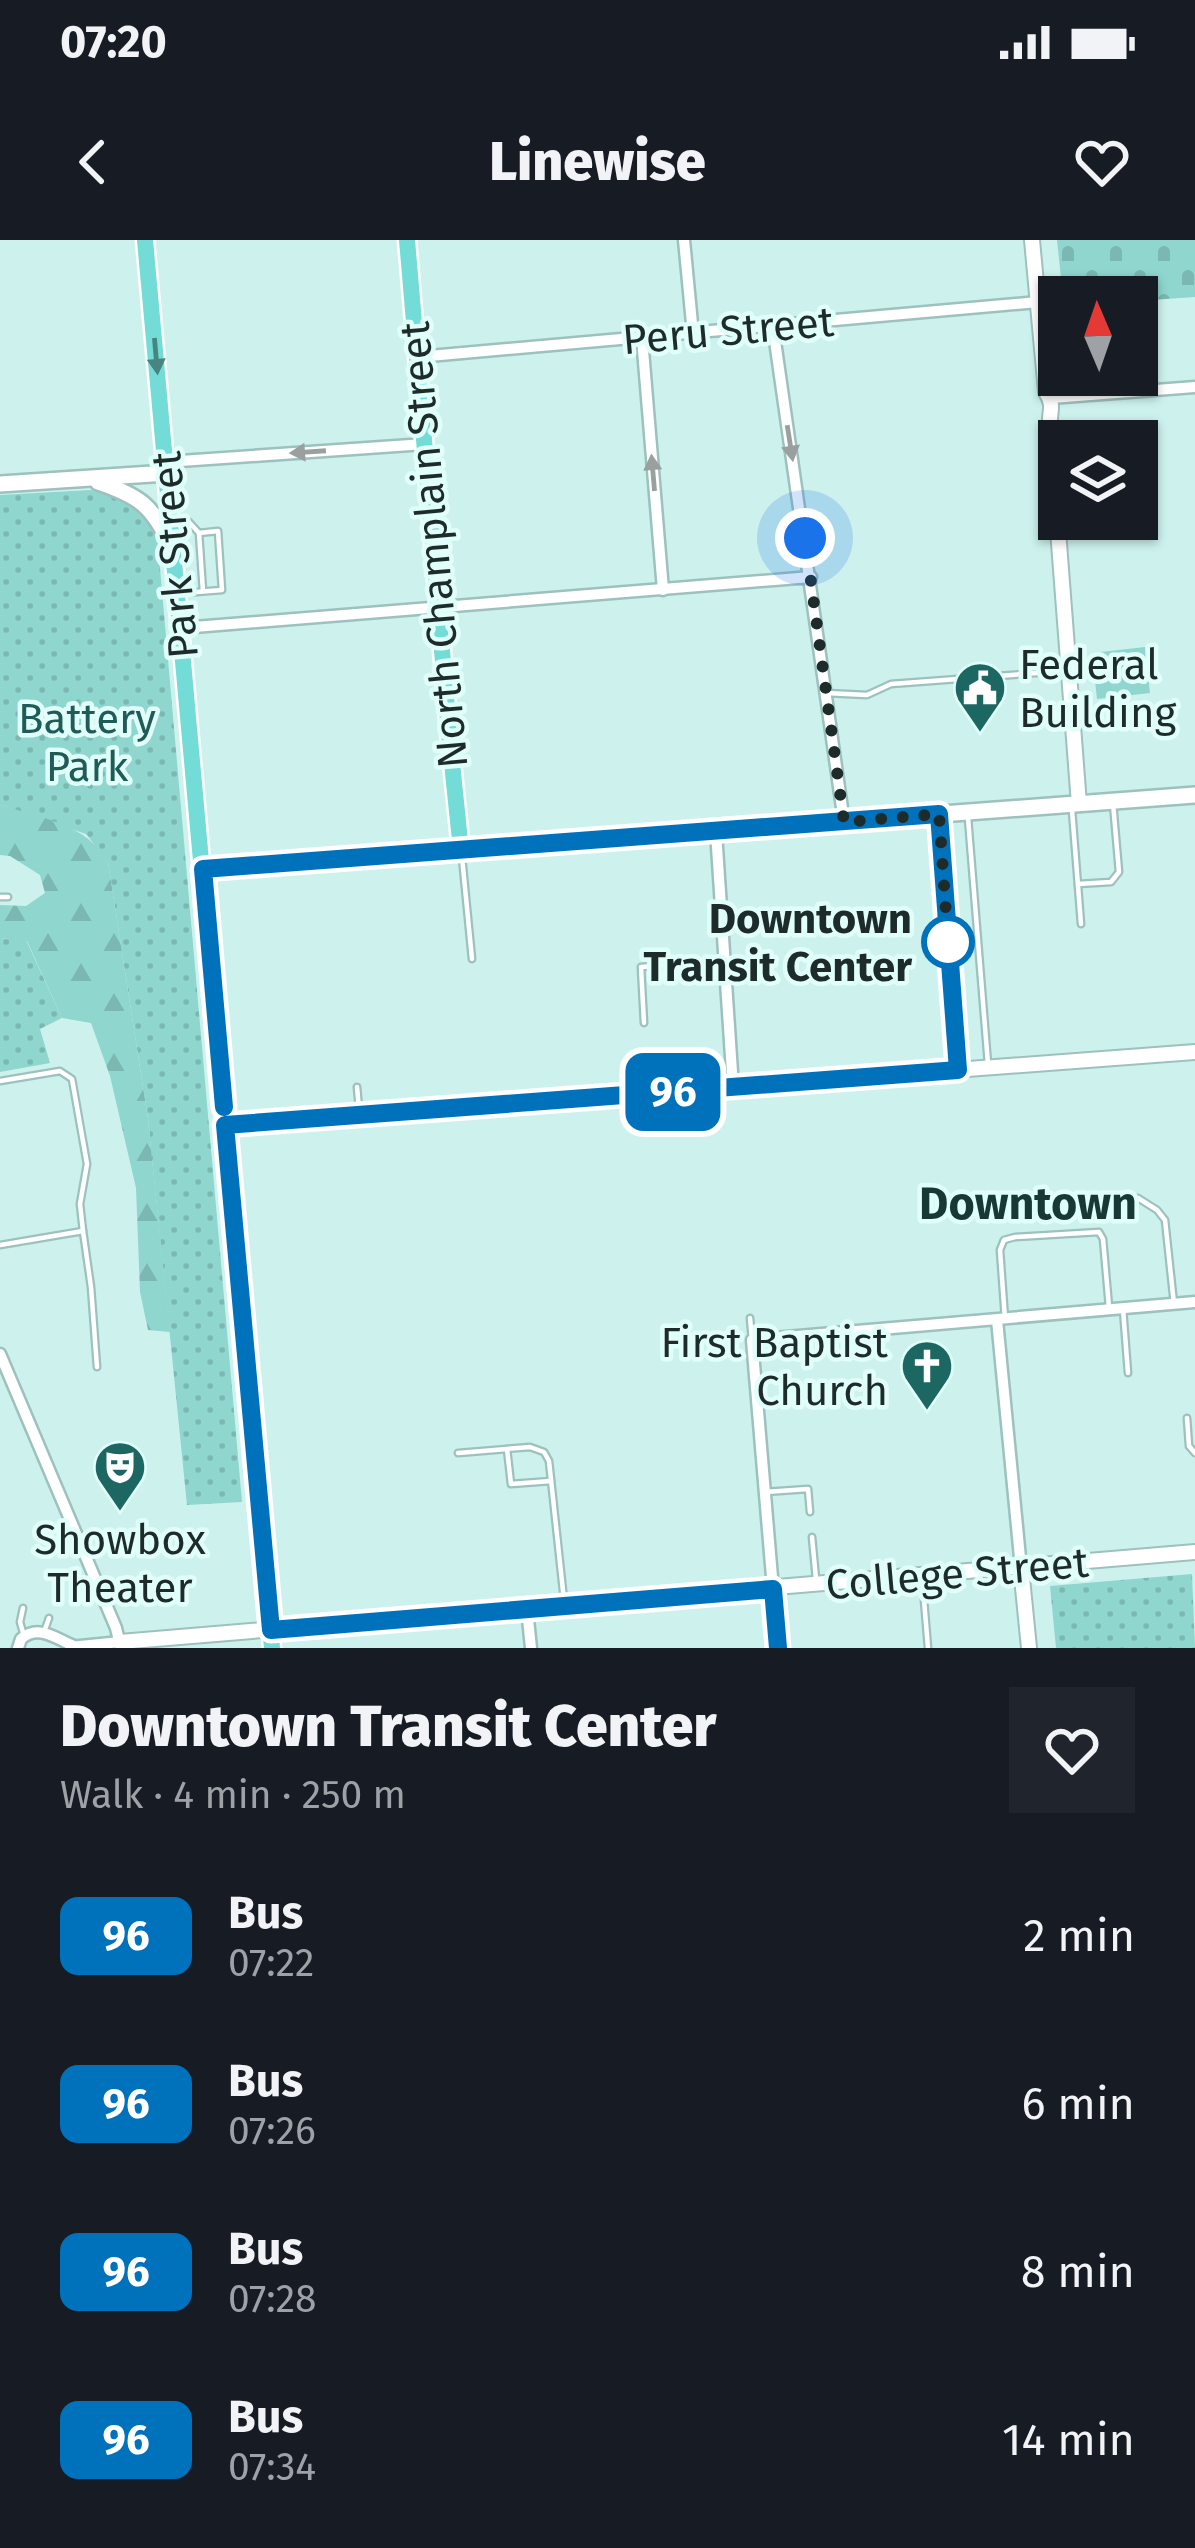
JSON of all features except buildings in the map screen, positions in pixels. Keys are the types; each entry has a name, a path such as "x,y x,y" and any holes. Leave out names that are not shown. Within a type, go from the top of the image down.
{"main road":[{"name":"Park Street","path":"145,240 272,1639"},
{"name":"North Champlain Street","path":"407,240 461,850"},
{"path":"0,484 166,468"},
{"path":"89,479 128,492 150,509 175,554"},
{"path":"203,869 1195,795"}],"street":[{"path":"684,240 693,334"},
{"path":"1032,240 1046,394 1051,398 1195,386"},
{"name":"Peru Street","path":"418,356 1037,302"},
{"path":"772,327 844,822"},
{"path":"642,338 663,590"},
{"path":"1051,398 1075,804"},
{"path":"166,468 425,444"},
{"path":"182,628 811,577"},
{"path":"716,832 733,1087"},
{"path":"225,1125 1195,1052"},
{"path":"778,1648 752,1340 1195,1302"},
{"path":"1001,1319 1029,1648"},
{"path":"0,1354 120,1645"},
{"name":"College Street","path":"44,1632 70,1647 272,1639 527,1609 1195,1552"},
{"path":"527,1609 530,1648"},
{"path":"21,1642 32,1632 44,1632"}],"lane":[{"path":"172,521 188,521 199,532 203,591"},
{"path":"179,593 222,590 218,531 199,532"},
{"path":"826,693 867,695 892,684 1069,671"},
{"path":"1078,884 1111,881 1119,872 1113,801"},
{"path":"1075,804 1081,924"},
{"path":"967,812 988,1068"},
{"path":"939,814 958,1070"},
{"path":"461,850 472,958"},
{"path":"644,1023 641,967 724,961"},
{"path":"0,1081 60,1071 72,1079 87,1164 80,1204 97,1367"},
{"path":"357,1087 359,1115"},
{"path":"1138,1198 1165,1220 1174,1304"},
{"path":"0,1246 83,1231"},
{"path":"1001,1319 1000,1250 1004,1240 1099,1232 1128,1373"},
{"path":"750,1318 752,1340"},
{"path":"1186,1418 1189,1446 1195,1453"},
{"path":"507,1449 511,1484 551,1481"},
{"path":"458,1453 540,1449 548,1457 564,1606"},
{"path":"765,1492 808,1489 810,1512"},
{"path":"812,1537 816,1585"},
{"path":"922,1576 928,1648"},
{"path":"21,1642 23,1608"},
{"path":"44,1632 49,1618"}],"green space":[{"path":"1057,240 1195,240 1195,297 1158,300 1158,276 1061,276"},
{"name":"Battery Park","path":"90,490 131,502 157,534 242,1502 187,1505 148,1119 108,862 86,834 0,805 0,495"},
{"path":"1145,647 1150,693 1097,699 1092,653"},
{"path":"0,805 75,830 108,862 148,1119 170,1332 148,1330 140,1292 136,1188 110,1076 91,1023 62,1018 27,941 0,938 0,905 26,906 45,893 40,875 0,855"},
{"path":"0,938 26,940 62,1018 40,1029 50,1063 0,1072"},
{"path":"1192,1574 1195,1648 1056,1648 1050,1586"}],"bus line":[{"name":"96","path":"224,1107 203,869 939,814 958,1070 225,1125 271,1630 773,1589 778,1648"}],"place":[{"name":"Federal Building","path":"980,734"},
{"name":"Downtown Transit Center","path":"948,942"},
{"name":"First Baptist Church","path":"927,1412"},
{"name":"Showbox Theater","path":"120,1513"}],"district":[{"name":"Downtown","path":"1028,1203"}],"route":[{"path":"805,538 844,822 939,814 948,942"}]}
